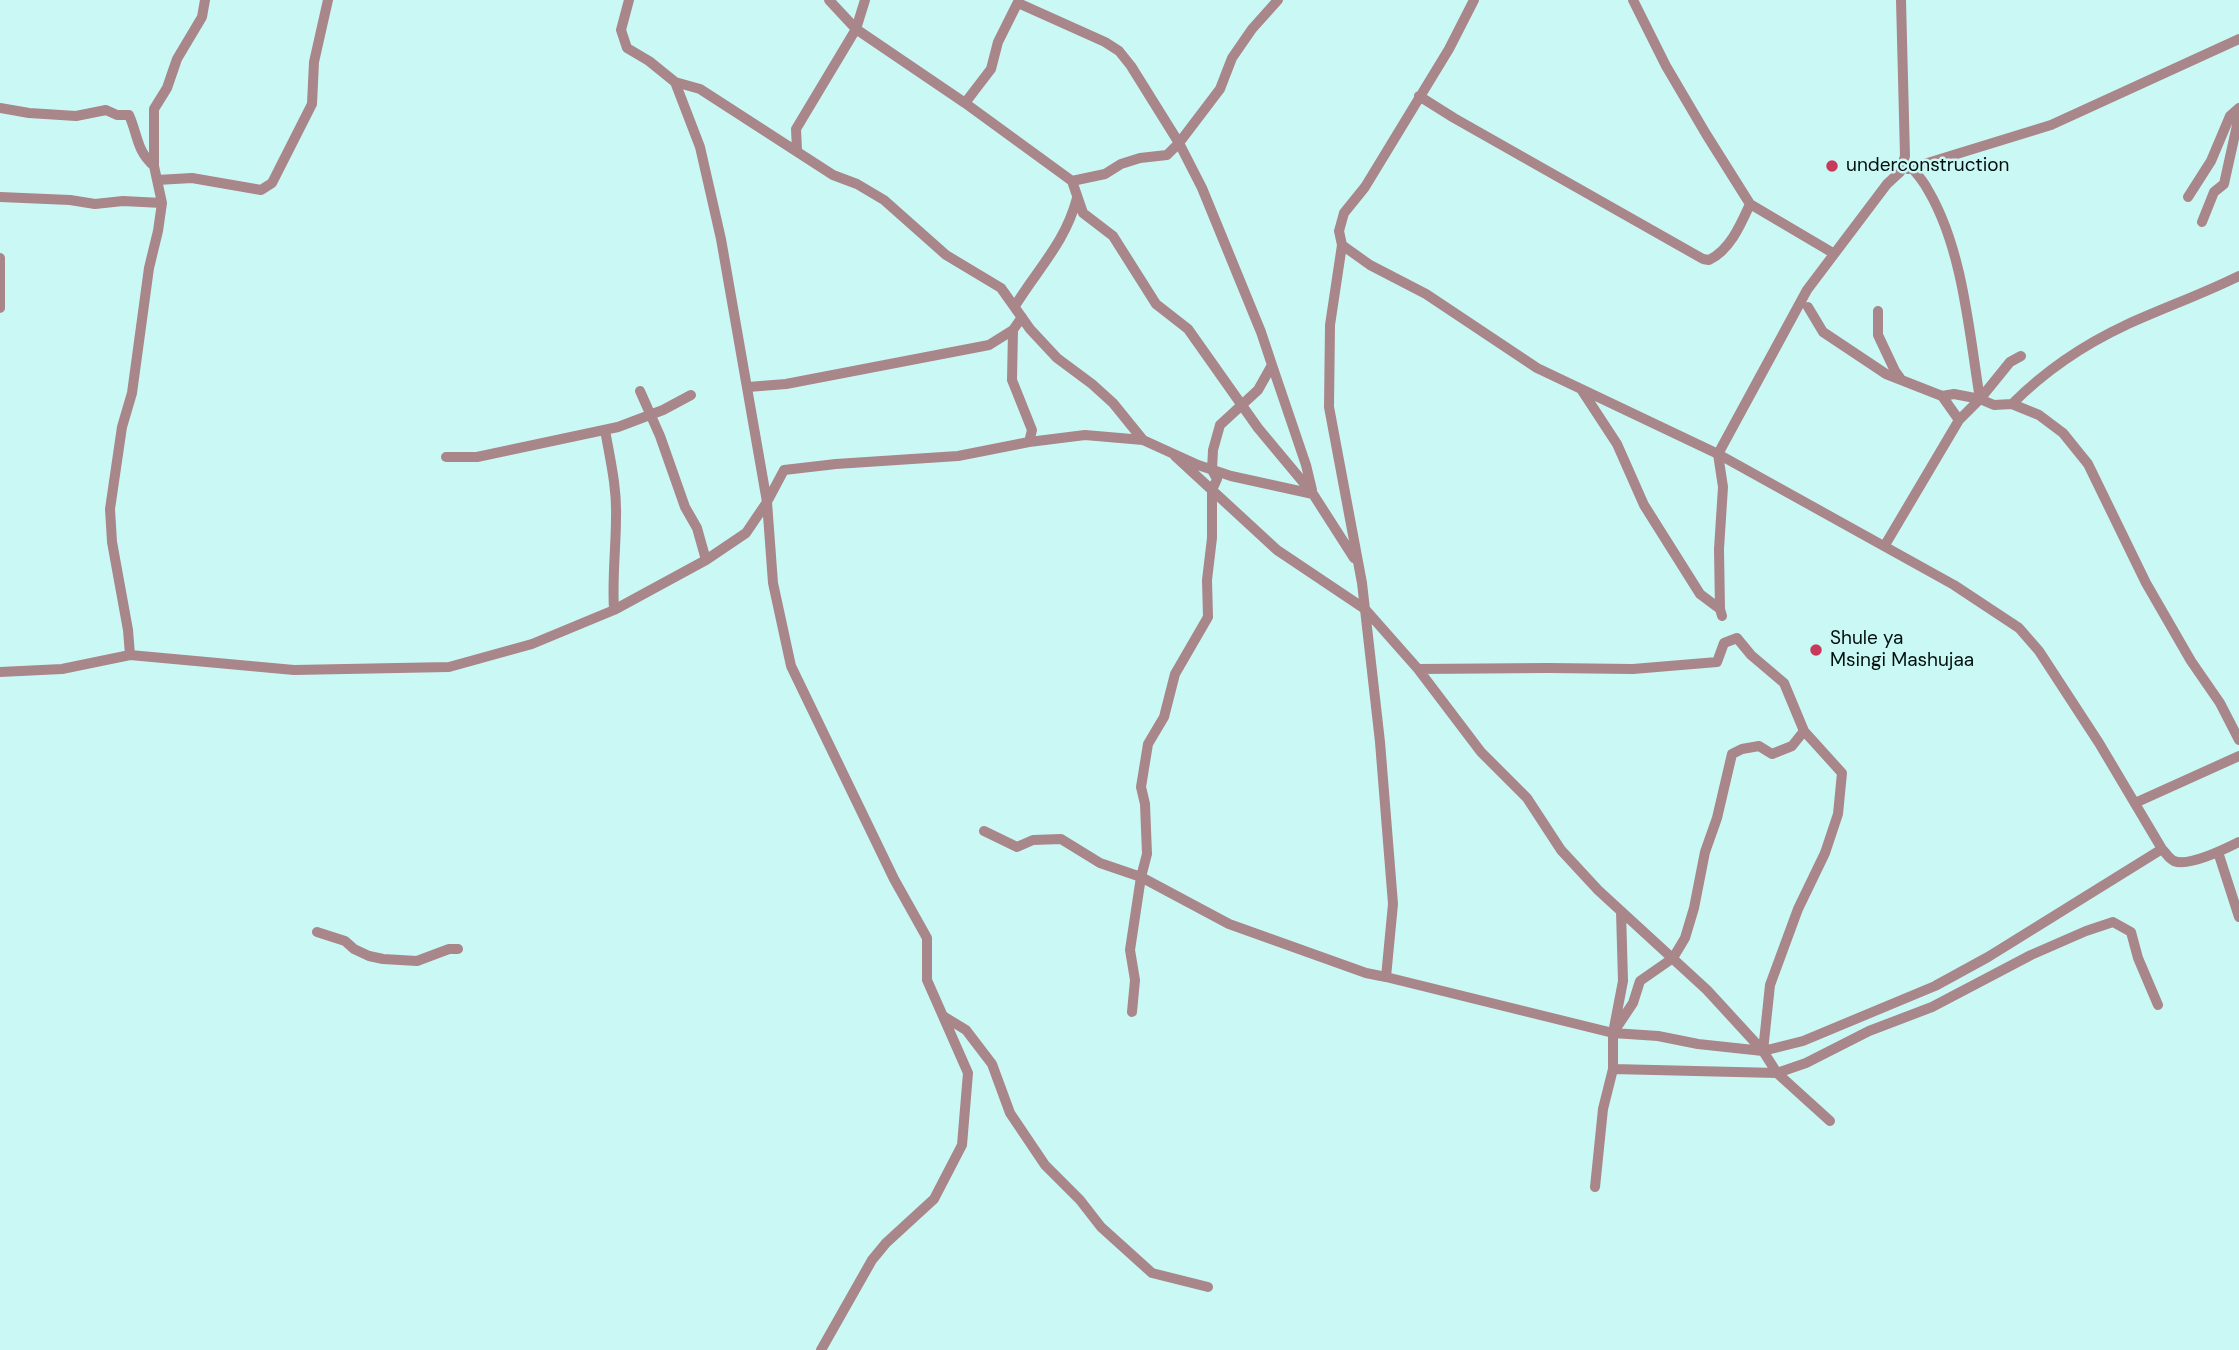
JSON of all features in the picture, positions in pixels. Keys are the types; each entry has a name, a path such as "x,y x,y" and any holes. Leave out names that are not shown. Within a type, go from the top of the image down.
{"street":[{"path":"130,655 112,542 110,509 122,427 132,393 149,268 162,203 154,166 153,109 167,88 177,60 202,17 205,0"},
{"path":"157,180 192,178 261,190 272,183 312,104 314,62 328,0"},
{"path":"629,0 621,30 626,48 649,61 675,82 700,89 833,175 857,184 884,200 946,255 1001,288 1030,329 1058,358 1114,403 1143,440"},
{"path":"829,0 856,29 965,103 1072,181 1083,213 1112,236 1156,304 1188,329 1258,428 1313,494 1357,564"},
{"path":"797,150 796,129 856,29 865,0"},
{"path":"1072,181 1105,174 1121,164 1140,158 1167,155 1220,89 1232,58 1252,29 1278,0"},
{"path":"1386,977 1393,904 1391,869 1365,609 1329,407 1330,325 1342,244 1339,231 1344,213 1364,187 1449,49 1474,0"},
{"path":"1633,0 1666,66 1750,204 1833,253"},
{"path":"1900,172 1905,156 1901,0"},
{"path":"965,103 991,69 999,42 1018,1 1119,51 1179,143 1202,188 1261,332 1306,465 1313,494"},
{"path":"1581,389 1617,444 1644,505 1700,594 1721,613 1719,549 1723,487 1718,454 1807,290 1887,184 1900,172 2051,125 2239,39"},
{"path":"675,82 700,147 721,239 767,502 773,583 791,666 894,878 927,938 927,979 968,1073 962,1145 934,1199 886,1243 872,1260 821,1350"},
{"path":"1419,96 1703,259 1714,258 1724,249 1740,228 1750,204"},
{"path":"0,108 76,116 106,110 129,116 138,146 154,166"},
{"path":"2188,197 2211,160 2230,116 2239,108"},
{"path":"2202,222 2214,192 2224,184 2239,116"},
{"path":"1912,168 1928,190 1948,232 1960,280 1980,399"},
{"path":"0,197 70,200 95,204 123,201 162,203"},
{"path":"1016,306 1030,282 1059,245 1072,219 1077,197"},
{"path":"1342,244 1370,265 1426,294 1536,368 1718,454 1954,584 2019,628 2039,651 2099,743 2162,849 2172,860 2183,862 2218,852 2239,842"},
{"path":"0,258 0,308"},
{"path":"2012,404 2038,379 2071,355 2123,326 2239,276"},
{"path":"1808,307 1823,332 1886,374 1942,396 1954,394 1994,405 2012,404 2039,415 2063,433 2088,464 2146,583 2220,703 2239,740"},
{"path":"1878,311 1878,335 1900,379"},
{"path":"748,387 786,384 989,345 1013,330 1022,317"},
{"path":"1013,330 1012,380 1032,430 1029,442"},
{"path":"1885,545 1959,420 2010,362 2021,356"},
{"path":"1132,1012 1135,980 1130,950 1147,854 1145,804 1141,788 1148,744 1164,716 1175,674 1208,617 1207,580 1212,538 1212,490 1217,479 1212,470 1213,450 1220,425 1258,390 1272,365"},
{"path":"640,391 685,507 697,528 706,560"},
{"path":"446,457 477,457 604,430 650,415 691,394"},
{"path":"1942,396 1959,420"},
{"path":"604,430 614,476 614,610"},
{"path":"0,672 62,669 130,655 294,670 449,667 532,644 614,610 706,560 746,533 784,470 958,456 1029,442 1085,435 1143,440 1212,470 1313,494"},
{"path":"1170,451 1277,550 1365,609 1419,670 1481,752 1527,798 1561,850 1598,890 1707,990 1763,1051 1777,1073 1830,1121"},
{"path":"1419,670 1633,669 1717,662 1724,643 1737,638 1751,655 1784,682 1804,731 1842,773 1839,814 1825,853 1798,909 1770,985 1763,1051"},
{"path":"1612,1033 1633,1003 1640,981 1673,958 1685,938 1732,754 1759,746 1772,754 1792,746 1804,731"},
{"path":"2135,803 2239,756"},
{"path":"985,831 1017,846 1033,840 1061,839 1100,863 1141,877 1229,924 1366,974 1612,1033 1658,1036 1698,1044 1763,1051 1803,1041 1935,986 1988,957 2162,849"},
{"path":"2218,852 2239,917"},
{"path":"1595,1187 1603,1109 1613,1069 1612,1033 1623,981 1621,911"},
{"path":"1613,1069 1777,1073 1806,1063 1869,1031 1932,1007 2031,955 2086,930 2113,922 2131,932 2142,968 2158,1005"},
{"path":"317,932 345,941 369,956 383,959 417,961 458,948"},
{"path":"942,1016 966,1030 992,1064 1010,1113 1045,1165 1080,1200 1101,1227 1152,1273 1209,1287"}],"place":[{"name":"underconstruction","path":"1832,166"},
{"name":"Shule ya Msingi Mashujaa","path":"1816,650"}]}
